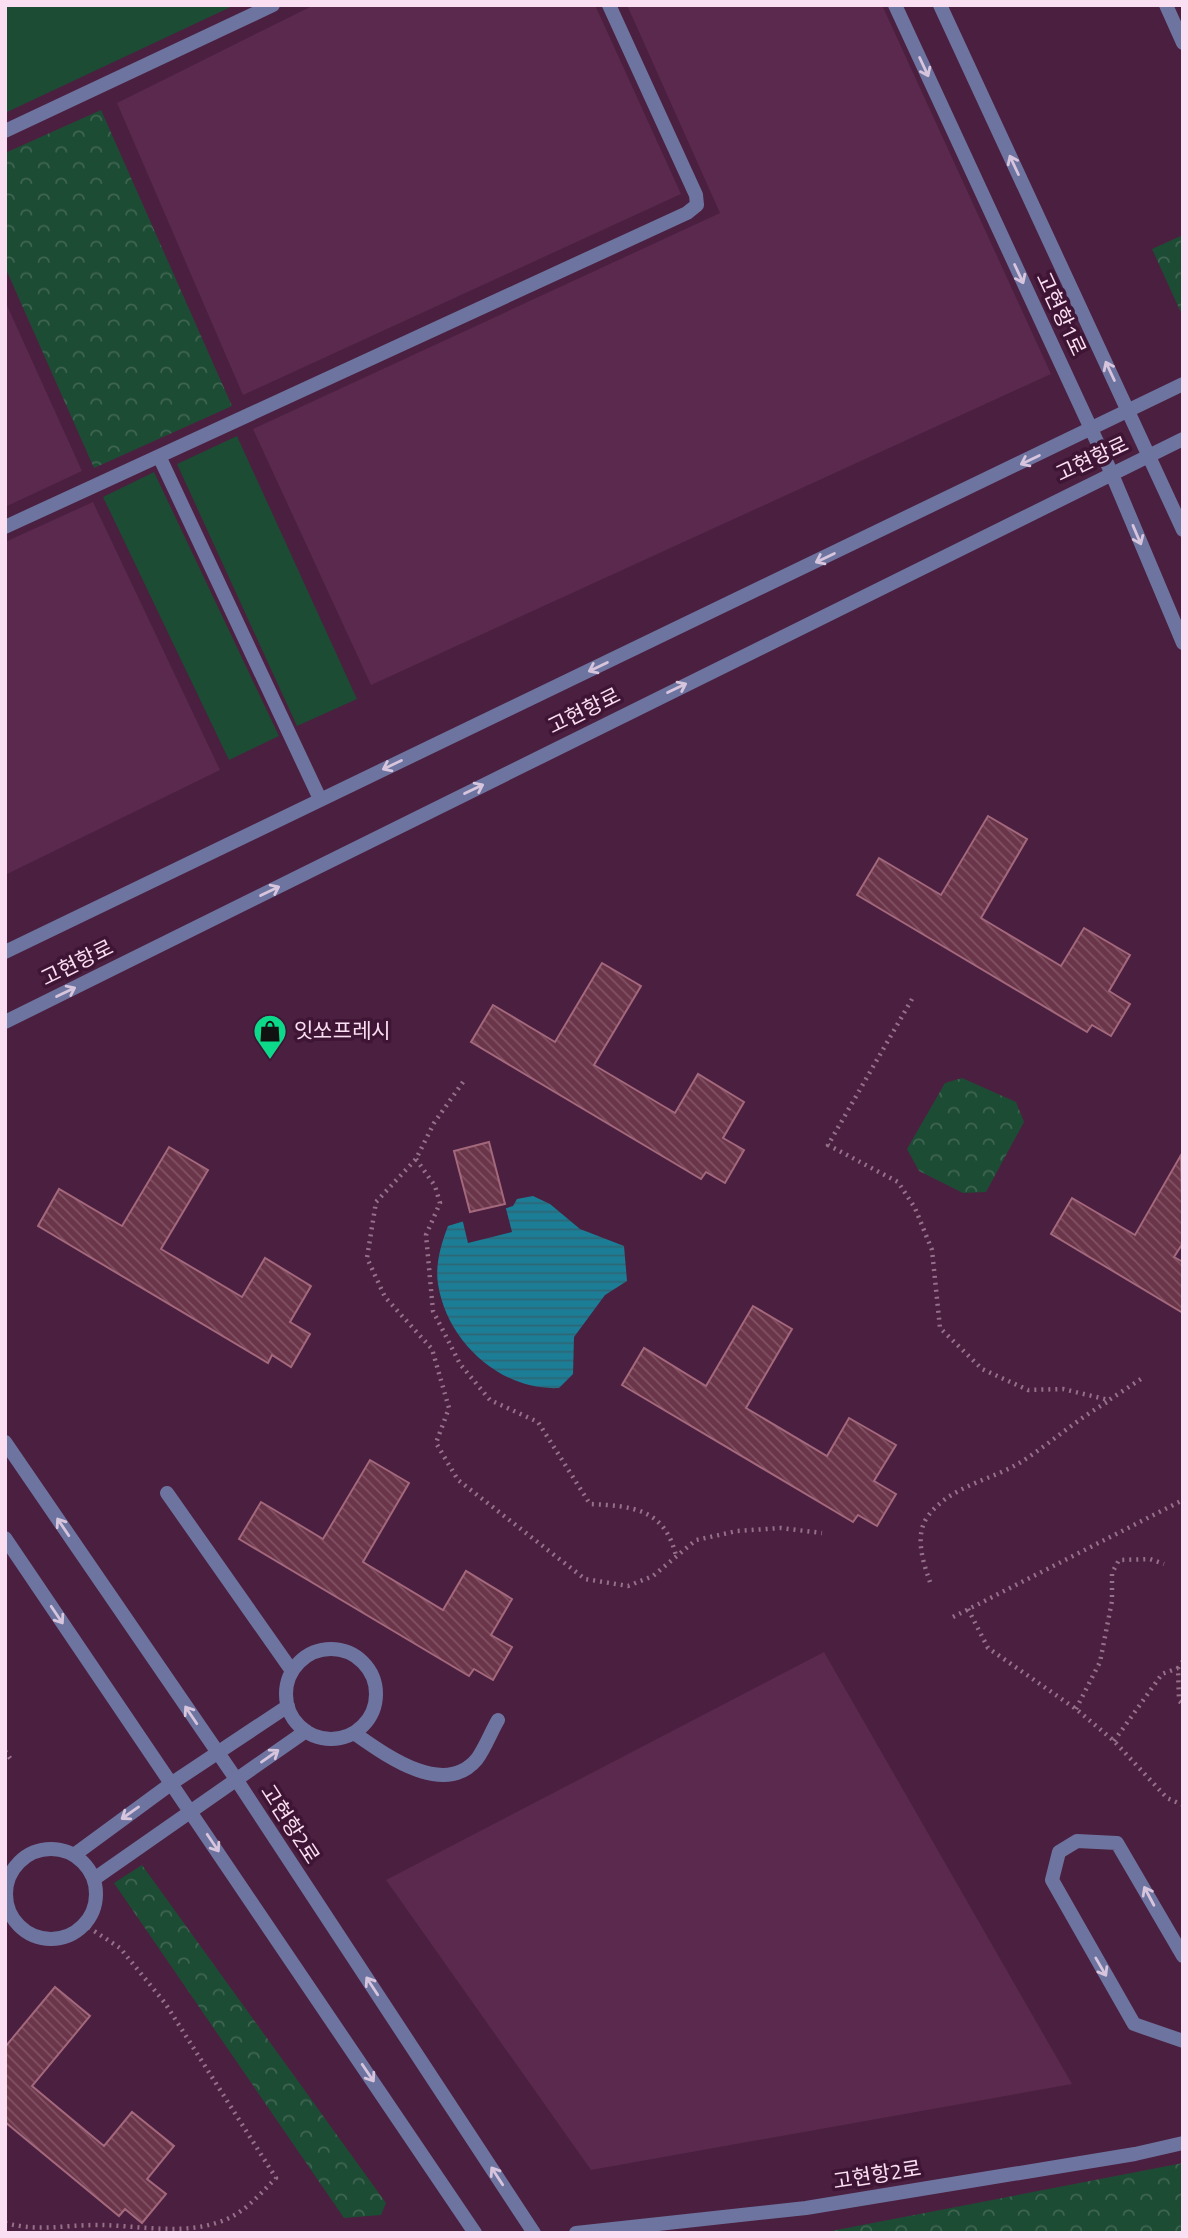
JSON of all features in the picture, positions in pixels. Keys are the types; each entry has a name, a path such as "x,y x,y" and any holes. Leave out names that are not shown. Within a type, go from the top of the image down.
{"street":[{"path":"5,131 273,5"},
{"path":"5,527 687,213 697,205 696,195 609,5"},
{"name":"고현항1로","path":"895,5 1111,472 1183,643"},
{"name":"고현항1로","path":"940,5 1183,530"},
{"path":"1166,5 1183,43"},
{"name":"고현항로","path":"5,951 1183,384"},
{"name":"고현항로","path":"5,1022 1111,472 1183,439"},
{"path":"159,456 320,799"},
{"name":"고현항2로","path":"5,1442 236,1779 534,2233"},
{"path":"167,1493 292,1671"},
{"path":"5,1538 475,2233"},
{"path":"338,1649 360,1658 370,1670 377,1698 373,1712 354,1733 340,1739 326,1739 306,1731 291,1714 288,1706 287,1686 292,1671 302,1659 315,1651 338,1649"},
{"path":"74,1855 172,1783 288,1706"},
{"path":"354,1733 413,1769 448,1776 475,1760 498,1720"},
{"path":"94,1879 306,1731"},
{"path":"1183,1956 1117,1843 1077,1841 1059,1852 1052,1880 1134,2024 1183,2041"},
{"path":"50,1849 74,1855 90,1870 94,1879 97,1899 85,1925 60,1940 31,1936 19,1927 6,1901 6,1886 11,1872 35,1851 50,1849"},
{"name":"고현항2로","path":"576,2233 806,2208 1135,2154 1183,2143"}],"path":[{"path":"912,999 828,1145 898,1182 915,1208 932,1250 940,1328 982,1370 1028,1390 1063,1389 1109,1400"},
{"path":"463,1082 434,1123 416,1159 376,1202 368,1258 385,1297 432,1349 449,1408 436,1443 458,1480 585,1579 628,1586 653,1576 696,1540 737,1531 781,1528 822,1533"},
{"path":"416,1159 435,1186 440,1203 426,1235 433,1311 460,1364 490,1400 538,1422 590,1504 628,1505 651,1515 671,1535 677,1557"},
{"path":"930,1582 919,1550 928,1516 962,1489 1020,1462 1075,1420 1141,1379"},
{"path":"953,1617 1183,1500"},
{"path":"1076,1709 1100,1661 1112,1601 1112,1573 1119,1560 1150,1559 1164,1564"},
{"path":"968,1609 988,1648 1076,1709 1114,1741 1167,1798 1183,1805"},
{"path":"1114,1741 1162,1674 1178,1668 1183,1661"},
{"path":"1178,1668 1179,1701 1183,1704"},
{"path":"5,1751 12,1761"},
{"path":"5,2223 33,2230 95,2225 166,2228 215,2224 242,2211 276,2178 165,2003 121,1948 85,1925"}],"shaded area":[{"path":"314,5 595,5 681,194 243,395 117,103"},
{"path":"627,5 882,5 1051,374 371,685 253,429 720,213"},
{"path":"5,301 82,471 5,507"},
{"path":"93,502 220,770 5,875 5,542"},
{"path":"824,1652 1072,2084 591,2170 386,1880"}],"green space":[{"path":"5,5 235,5 5,113"},
{"path":"101,110 232,406 94,468 5,267 5,153"},
{"path":"1183,235 1183,317 1152,249"},
{"path":"237,436 357,699 297,726 177,464"},
{"path":"154,472 279,736 229,760 103,497"},
{"path":"962,1078 1016,1102 1024,1122 986,1192 963,1193 919,1171 907,1149 945,1083"},
{"path":"142,1865 386,2203 381,2215 344,2218 114,1883"},
{"path":"1183,2163 1183,2233 823,2233 826,2232"}],"water":[{"path":"533,1196 550,1204 580,1229 624,1246 627,1281 605,1295 574,1337 573,1374 559,1388 538,1387 517,1381 480,1359 453,1325 443,1305 438,1284 439,1255 448,1226 513,1206 517,1199"}],"pier":[{"path":"505,1205 512,1232 468,1243 462,1218"}],"building":[{"path":"988,816 1027,839 981,918 1061,966 1084,928 1130,955 1109,991 1130,1004 1111,1036 1092,1025 1087,1032 857,895 879,858 941,895"},
{"path":"602,963 641,986 594,1065 675,1113 698,1074 744,1102 723,1138 744,1150 725,1183 706,1172 701,1179 471,1042 493,1005 555,1042"},
{"path":"489,1142 505,1204 470,1212 454,1151"},
{"path":"169,1147 208,1170 161,1249 242,1297 265,1258 311,1286 290,1322 310,1334 291,1367 272,1355 268,1363 38,1226 59,1189 122,1226"},
{"path":"1181,1155 1183,1243 1174,1257 1183,1262 1183,1313 1051,1234 1072,1198 1135,1235"},
{"path":"753,1306 792,1329 746,1408 827,1456 849,1418 896,1445 874,1481 896,1494 877,1526 858,1515 853,1522 622,1385 644,1348 706,1386"},
{"path":"370,1460 409,1483 363,1562 443,1610 466,1571 512,1599 491,1635 512,1647 493,1680 474,1669 469,1676 239,1539 261,1502 323,1539"},
{"path":"55,1987 90,2016 32,2086 104,2146 132,2112 174,2146 147,2179 166,2194 142,2223 125,2209 119,2216 5,2122 5,2047"}],"place":[{"name":"잇쏘프레시","path":"270,1061"}]}
